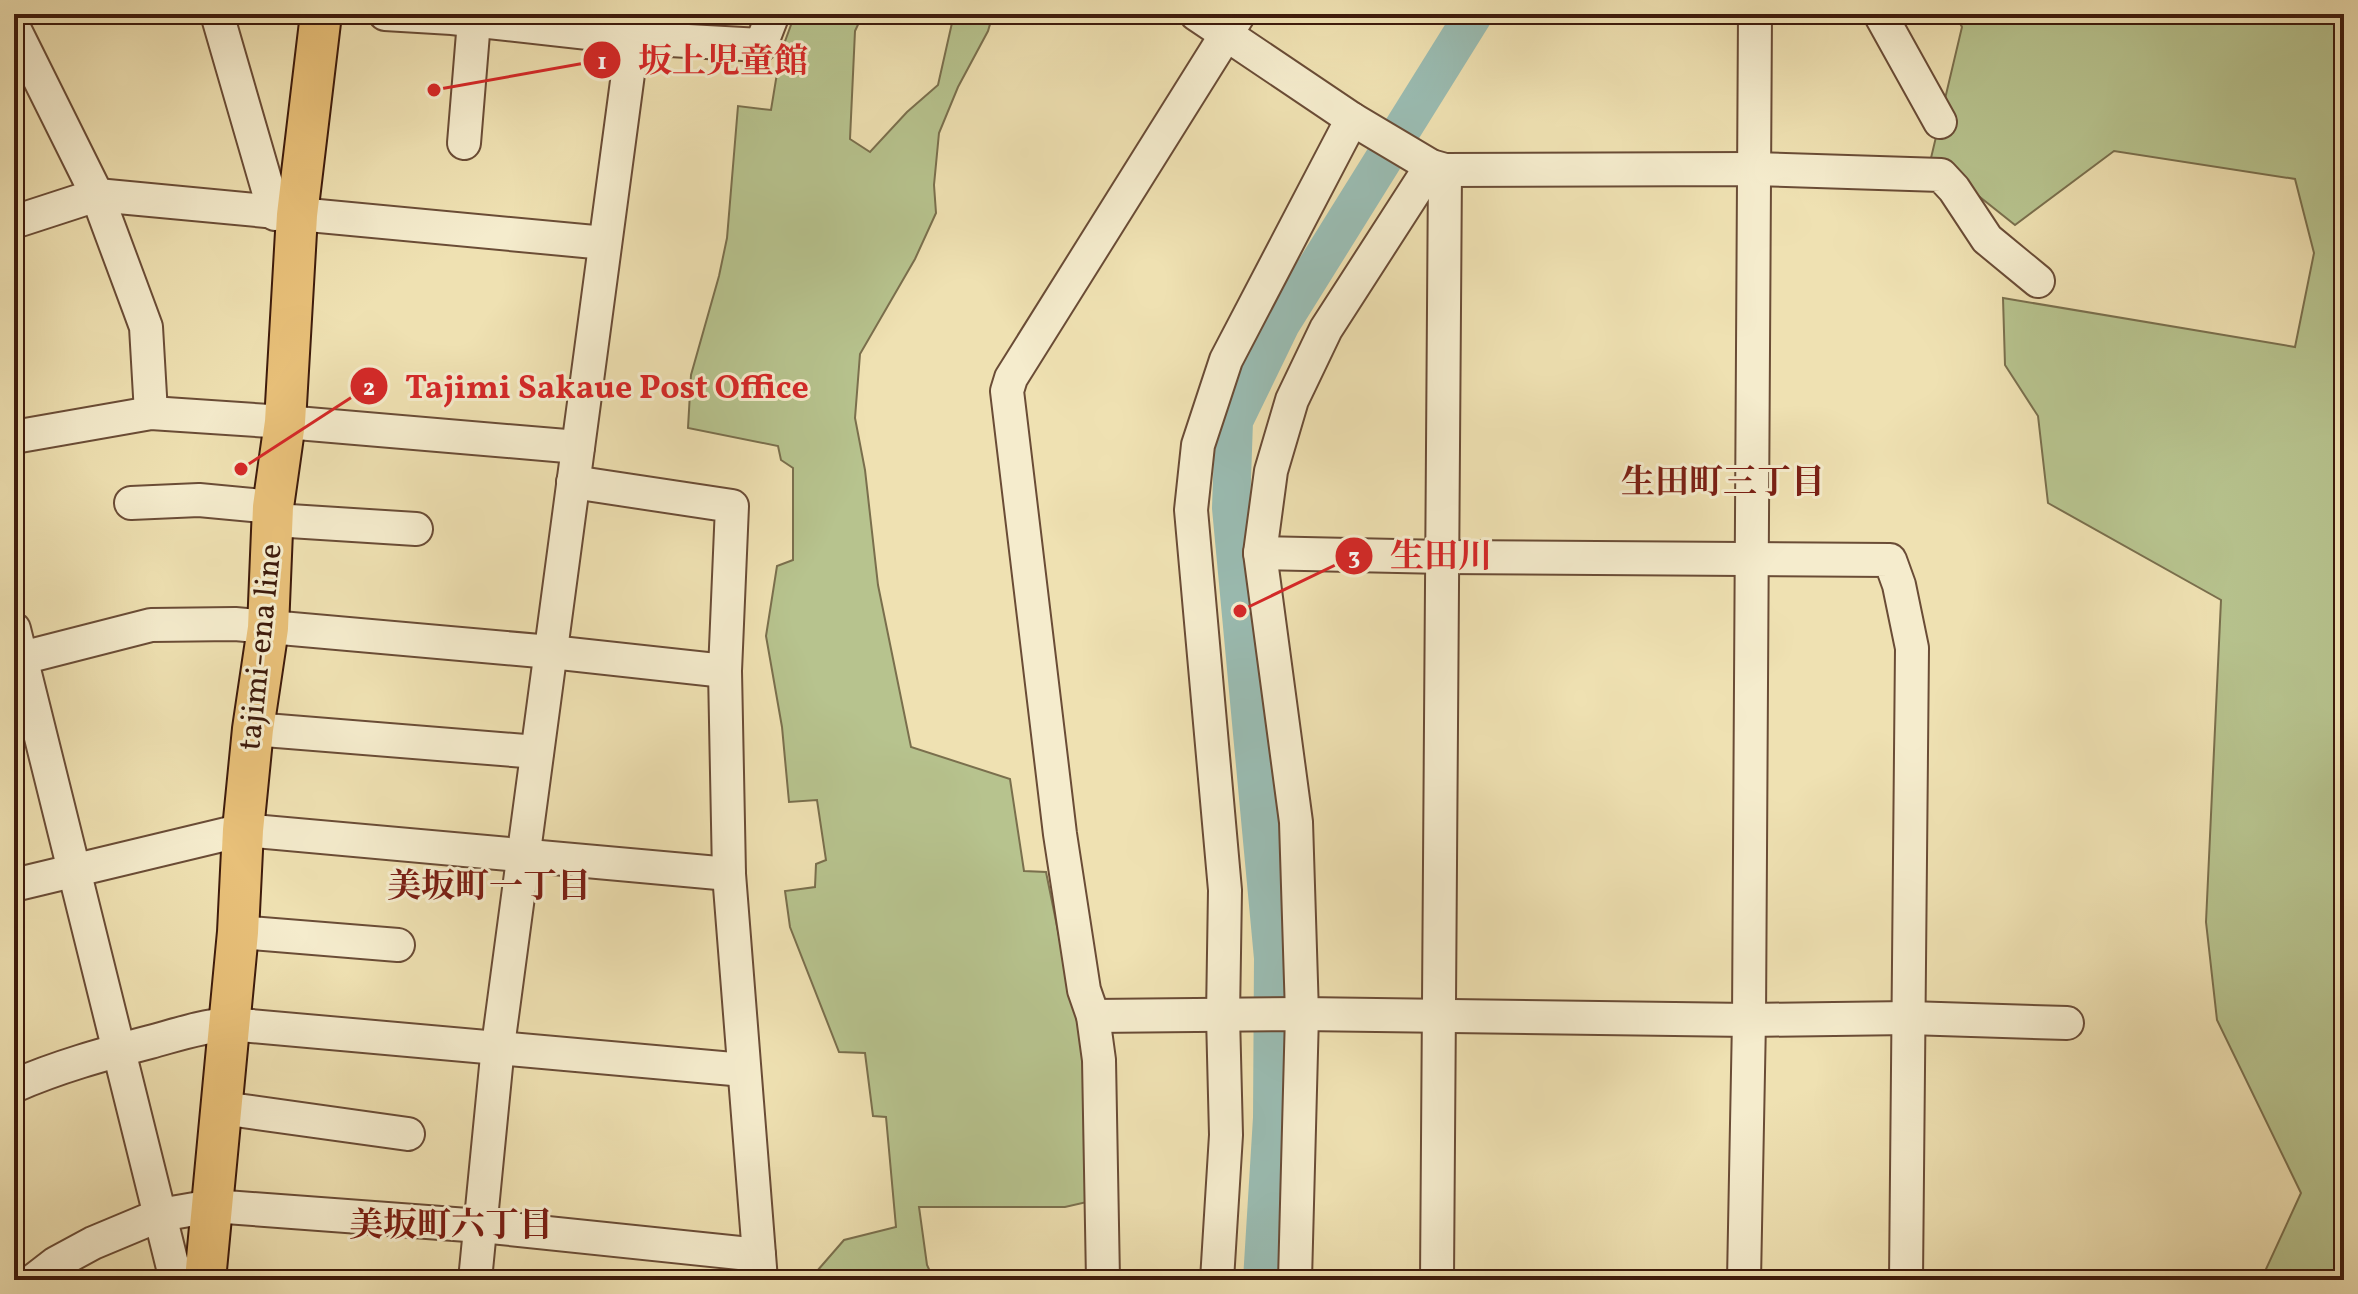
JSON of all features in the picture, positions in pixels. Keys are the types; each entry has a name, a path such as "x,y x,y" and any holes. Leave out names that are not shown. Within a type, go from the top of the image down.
{"main road":[{"name":"tajimi-ena line","path":"205,1280 238,932 243,830 253,729 268,628 274,513 285,422 286,214 321,14"}],"street":[{"path":"217,14 286,214"},
{"path":"385,14 635,26 761,45 773,14"},
{"path":"1196,14 1232,24 1352,119 1438,168 1753,169 1941,175 1987,239 2038,281"},
{"path":"1744,1280 1749,1020 1755,14"},
{"path":"1880,14 1940,122"},
{"path":"459,18 464,143"},
{"path":"1103,1280 1099,1060 1093,1016 1084,990 1060,834 1007,391 1011,378 1232,24"},
{"path":"475,1280 498,1046 635,26"},
{"path":"14,28 97,195 146,327 151,413"},
{"path":"1217,1280 1226,1135 1223,1016 1225,890 1191,510 1198,445 1226,360 1352,119"},
{"path":"1295,1280 1302,1014 1296,822 1260,553 1271,471 1292,400 1326,329 1438,168"},
{"path":"1437,1280 1444,557 1438,168"},
{"path":"14,222 97,195 605,243"},
{"path":"14,437 151,413 578,447"},
{"path":"34,1280 56,1263 93,1243 160,1215 212,1206 481,1226 760,1268 729,874 725,671 732,506 573,482"},
{"path":"131,503 199,500 274,513 416,529"},
{"path":"1260,553 1890,560 1899,585 1912,648 1906,1280"},
{"path":"176,1280 17,649 151,625 235,624 725,671"},
{"path":"253,729 537,752"},
{"path":"14,885 243,830 729,874"},
{"path":"238,932 398,945"},
{"path":"1093,1016 1302,1014 1749,1020 1909,1018 2067,1023"},
{"path":"14,1086 119,1050 229,1024 744,1070"},
{"path":"222,1108 408,1134"}],"green space":[{"path":"795,14 863,14 855,31 850,139 870,152 907,112 938,85 954,14 993,14 988,31 958,87 939,133 934,185 936,213 915,259 860,354 855,418 865,470 878,585 911,747 1010,779 1024,871 1046,872 1073,1005 1088,1052 1087,1202 1065,1207 919,1207 927,1265 934,1280 820,1280 817,1271 844,1240 896,1227 886,1117 873,1116 865,1053 839,1052 790,927 785,891 815,887 816,864 826,860 817,800 789,802 782,727 766,636 777,566 793,560 793,468 781,460 778,446 688,428 691,375 727,238 738,106 771,110 780,55"},
{"path":"1955,14 2344,14 2344,1280 2261,1280 2301,1193 2217,1020 2206,922 2221,600 2048,503 2038,416 2005,365 2003,298 2295,347 2314,253 2295,179 2114,151 2015,225 1931,158 1962,27"}],"waterway":[{"path":"1262,1280 1272,1118 1273,958 1231,508 1234,421 1281,324 1474,14"}],"place":[{"name":"坂上児童館","path":"434,90"},
{"name":"Tajimi Sakaue Post Office","path":"241,469"},
{"name":"生田川","path":"1240,611"}],"district":[{"name":"生田町三丁目","path":"1723,484"},
{"name":"美坂町一丁目","path":"489,888"},
{"name":"美坂町六丁目","path":"451,1227"}]}
